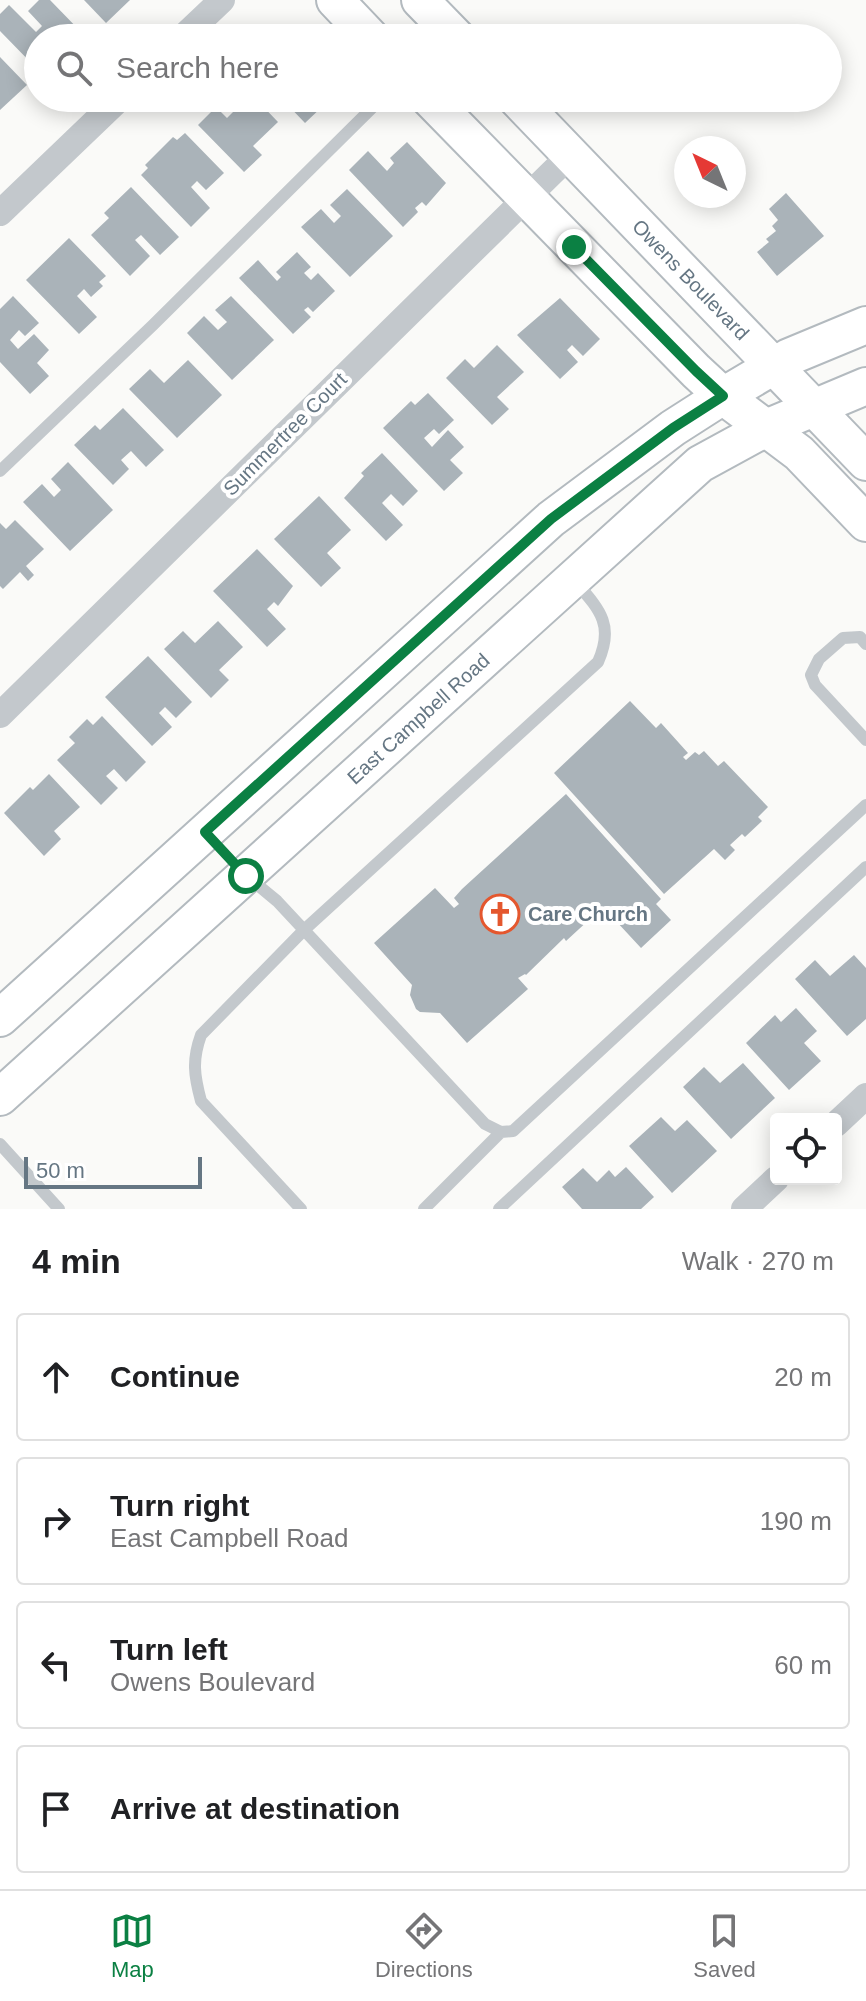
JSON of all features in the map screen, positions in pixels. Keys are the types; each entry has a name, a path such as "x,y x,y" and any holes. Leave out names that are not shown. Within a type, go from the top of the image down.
{"main road":[{"path":"335,0 358,24"},
{"path":"420,0 443,24"},
{"path":"443,112 696,371 723,396 799,453 866,523"},
{"name":"Owens Boulevard","path":"530,112 866,462"},
{"path":"0,1018 551,519 673,428 723,396 772,366 866,325"},
{"name":"East Campbell Road","path":"0,1097 700,464 766,428 866,386"},
{"path":"205,832 246,876"}],"street":[{"path":"197,24 222,0"},
{"path":"0,213 105,112"},
{"name":"Summertree Court","path":"0,715 571,154"},
{"path":"842,1118 866,1096"},
{"path":"744,1209 770,1185"}],"lane":[{"path":"0,471 143,335 368,112"},
{"path":"301,1209 201,1101 195,1079 194,1054 201,1035 304,930 598,662 606,646 606,627 598,608 572,578"},
{"path":"866,644 860,637 843,638 819,659 811,675 815,685 866,740"},
{"path":"246,876 277,901 485,1124 501,1132 513,1131 866,805"},
{"path":"499,1209 866,867"},
{"path":"424,1209 501,1132"},
{"path":"0,1144 59,1209"}],"building":[{"path":"39,0 50,0 73,24 40,24 28,11"},
{"path":"84,0 130,0 106,23"},
{"path":"9,5 28,24 24,24 24,56 0,31 0,14"},
{"path":"0,57 24,82 24,88 0,110"},
{"path":"211,112 221,112 227,118 233,112 268,112 278,122 253,146 262,155 244,172 198,125"},
{"path":"294,112 317,112 305,123"},
{"path":"185,133 224,173 206,190 197,181 191,187 210,208 191,227 141,175 148,168 145,165 173,137 177,140"},
{"path":"407,142 446,183 426,206 422,202 415,208 418,212 403,227 349,170 368,151 387,171 394,163 390,158"},
{"path":"131,187 179,237 160,255 141,235 135,240 150,256 130,276 91,235 109,218 104,213"},
{"path":"347,189 393,236 350,277 301,227 321,209 334,223 341,216 330,205"},
{"path":"786,193 824,236 777,276 757,252 776,231 772,226 778,220 769,209"},
{"path":"69,238 106,276 99,282 103,286 91,297 84,289 77,296 97,317 79,334 26,280"},
{"path":"297,252 311,267 304,273 311,280 318,273 335,291 313,312 308,307 304,310 311,317 293,334 239,278 258,260 277,281 281,277 276,272"},
{"path":"13,296 39,323 25,336 19,330 10,340 18,349 34,334 49,350 37,363 49,376 30,394 0,362 0,309"},
{"path":"231,296 274,340 232,380 187,333 204,316 218,330 227,322 215,310"},
{"path":"560,298 600,339 583,356 572,345 567,350 578,362 560,379 517,335"},
{"path":"497,345 524,372 497,397 509,409 492,425 446,378 465,359 474,368"},
{"path":"188,360 222,395 177,438 129,389 150,369 164,383"},
{"path":"428,393 454,420 439,434 434,429 424,438 432,447 448,430 464,447 450,460 463,473 444,491 383,428 411,401 415,405"},
{"path":"123,408 164,450 146,467 131,451 121,460 129,469 113,485 74,445 95,425 100,430"},
{"path":"382,453 418,491 403,506 391,494 382,503 403,525 386,541 344,498 364,476 361,473"},
{"path":"68,462 113,510 70,551 23,502 42,484 54,497 61,490 51,479"},
{"path":"319,496 351,530 327,553 341,568 321,587 274,539"},
{"path":"15,520 44,549 26,566 34,575 28,581 20,572 3,589 0,586 0,523 6,529"},
{"path":"257,549 293,586 278,606 274,602 267,609 286,629 267,647 213,591"},
{"path":"218,621 243,647 219,670 229,680 211,698 164,649 183,631 195,643"},
{"path":"148,656 192,702 176,718 165,707 159,713 172,727 152,746 105,697"},
{"name":"Care Church","path":"630,701 656,728 661,723 688,753 683,757 686,760 695,752 699,755 704,751 718,766 724,761 768,807 758,817 762,821 745,837 742,834 730,845 735,850 725,860 714,849 664,894 554,773"},
{"path":"102,716 146,762 126,782 114,769 106,776 118,788 101,805 57,760 75,743 69,737 87,719 93,725"},
{"path":"49,774 80,807 54,831 61,839 44,856 4,813 30,787 33,790"},
{"name":"Care Church","path":"566,794 661,899 656,904 671,920 641,948 603,907 566,941 564,938 526,975 518,978 528,989 467,1043 440,1013 416,1009 410,995 412,985 374,943 435,888 454,908 459,904 454,898 462,889"},
{"path":"854,955 866,968 866,1019 847,1036 795,979 815,960 830,976"},
{"path":"796,1008 817,1031 804,1043 821,1061 789,1090 746,1043 775,1015 781,1022"},
{"path":"743,1063 775,1098 731,1139 683,1087 704,1067 720,1083"},
{"path":"661,1117 675,1131 687,1120 717,1151 672,1193 629,1146"},
{"path":"626,1167 654,1197 641,1209 582,1209 562,1187 583,1168 597,1182 609,1170 615,1177"}],"place":[{"name":"Care Church","path":"500,914"}],"route":[{"path":"246,876 205,832 551,519 673,428 723,396 574,247"}]}
